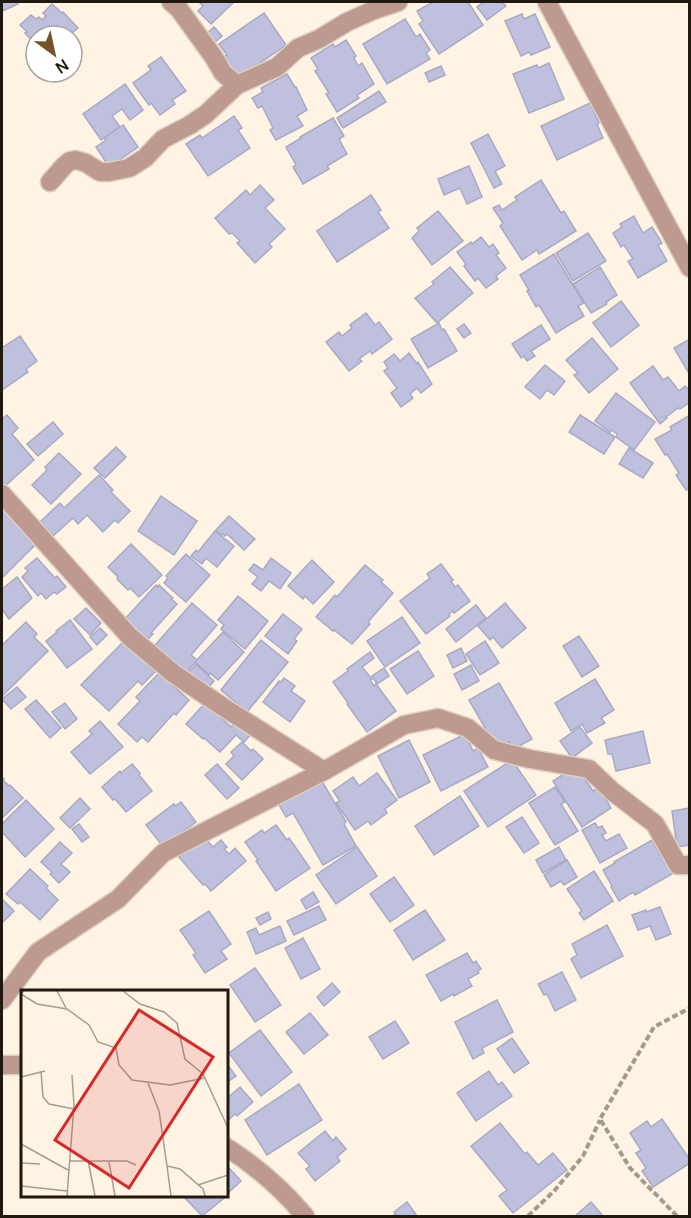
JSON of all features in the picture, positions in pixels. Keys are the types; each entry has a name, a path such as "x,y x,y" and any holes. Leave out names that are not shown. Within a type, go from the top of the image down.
{"street":[{"path":"171,2 179,9 223,73 237,86"},
{"path":"546,2 690,268"},
{"path":"50,182 70,161 86,163 100,172 129,168 145,158 163,139 206,114 237,86 277,67 298,48 319,39 347,22 390,3"},
{"path":"2,494 139,644 174,674 324,771"},
{"path":"2,1000 38,952 118,899 163,853 324,771 404,725 438,718 468,728 494,750 589,769 612,791 655,824 678,865 690,865"},
{"path":"2,1065 21,1065"},
{"path":"228,1148 288,1197 305,1216"}],"path":[{"path":"528,1216 555,1190 583,1156 600,1119 654,1027 690,1008"},
{"path":"600,1119 630,1168 677,1216"}],"building":[{"path":"2,2 17,2 18,4 3,11"},
{"path":"199,2 234,2 211,24 198,11 203,6"},
{"path":"433,2 468,2 483,25 439,54 419,24 423,21 417,11"},
{"path":"484,2 502,2 506,6 487,20 477,7"},
{"path":"52,4 74,24 24,24 24,29 20,25 31,15 42,20 46,16 43,13"},
{"path":"264,13 286,45 237,79 222,58 227,55 219,44"},
{"path":"522,14 524,19 535,14 550,47 531,55 529,52 521,56 505,21"},
{"path":"405,19 416,37 420,34 430,50 426,53 430,59 387,84 363,44"},
{"path":"214,27 222,36 212,45 204,36"},
{"path":"346,40 356,56 354,58 358,66 362,63 374,84 357,95 359,98 337,112 326,94 329,93 315,71 318,69 311,58 333,44 335,47"},
{"path":"161,57 186,91 172,100 175,104 160,115 151,103 149,105 133,83 151,70 148,66"},
{"path":"549,63 564,99 529,113 513,74"},
{"path":"441,66 445,75 429,82 425,73"},
{"path":"287,74 307,110 297,116 303,126 276,140 262,106 258,108 252,98 263,92 261,88"},
{"path":"125,84 143,110 130,120 122,109 112,116 120,127 101,140 83,114"},
{"path":"379,91 386,102 343,128 337,118"},
{"path":"590,103 603,138 557,160 541,126"},
{"path":"234,116 242,128 238,130 250,148 208,176 186,144 200,135 202,138"},
{"path":"333,118 344,136 339,139 347,154 327,166 329,169 303,184 293,167 296,165 286,147"},
{"path":"123,125 138,147 109,167 96,147 106,140 104,138"},
{"path":"488,134 505,166 495,171 502,184 494,188 471,143"},
{"path":"469,166 482,197 467,204 460,188 444,195 438,179"},
{"path":"541,180 561,213 564,211 576,231 539,254 537,250 522,260 500,226 503,223 493,208 499,205 502,210 517,200 515,197"},
{"path":"260,185 274,200 265,208 285,229 269,244 272,247 255,263 237,243 240,241 232,233 229,234 215,218 246,190 250,195"},
{"path":"371,195 381,210 378,212 389,228 337,262 317,231"},
{"path":"438,211 463,241 432,265 412,238 419,231 417,228"},
{"path":"634,216 643,233 652,227 662,243 658,245 667,261 638,278 628,261 633,259 624,245 621,247 613,233 622,227 620,224"},
{"path":"588,233 606,261 573,281 556,253"},
{"path":"481,237 489,247 493,244 499,253 496,255 506,268 496,276 498,279 486,288 478,278 475,281 457,252"},
{"path":"554,254 584,303 578,306 584,316 556,333 539,305 536,307 520,275"},
{"path":"450,267 473,293 437,323 415,298 434,284 432,282"},
{"path":"600,267 617,295 591,313 573,284"},
{"path":"621,301 639,325 611,347 593,323"},
{"path":"366,313 375,325 379,322 392,339 372,354 370,351 359,359 362,361 349,371 326,342 339,332 342,336 352,328 350,325"},
{"path":"439,323 457,351 428,368 411,339"},
{"path":"464,324 471,333 464,338 457,329"},
{"path":"541,325 550,339 531,351 535,356 527,361 524,356 521,358 512,344"},
{"path":"20,336 37,361 26,369 28,372 2,390 2,348"},
{"path":"592,338 618,369 589,393 574,375 578,373 566,360"},
{"path":"690,339 690,375 674,348"},
{"path":"409,353 417,364 418,362 432,384 421,393 417,388 410,394 413,398 401,407 391,393 397,388 384,371 388,368 384,362 394,354 400,361"},
{"path":"545,365 565,381 554,395 547,390 540,399 525,387"},
{"path":"653,366 663,380 668,377 679,391 685,386 690,391 690,402 678,408 660,424 630,383"},
{"path":"616,393 655,422 634,450 616,437 617,434 611,430 610,432 595,421"},
{"path":"7,415 18,428 12,434 34,460 5,486 2,483 2,419"},
{"path":"580,415 615,437 604,454 569,432"},
{"path":"690,415 690,488 686,490 676,475 679,473 655,439 672,430 670,427"},
{"path":"53,422 63,434 38,456 27,444"},
{"path":"116,447 126,457 105,478 94,468"},
{"path":"629,448 653,463 643,478 619,464"},
{"path":"59,453 81,474 51,504 32,485"},
{"path":"99,475 113,490 111,492 130,511 118,523 115,520 103,532 87,515 78,524 73,518 53,536 40,522 60,503 64,508"},
{"path":"161,496 197,521 174,555 138,531"},
{"path":"2,505 38,542 2,578"},
{"path":"229,516 255,539 244,550 227,534 222,535 216,530"},
{"path":"215,531 234,546 217,567 206,558 202,564 191,556 196,550 198,552"},
{"path":"131,544 162,575 139,597 130,588 128,590 108,567"},
{"path":"186,554 210,575 186,602 164,583 168,578 166,576"},
{"path":"37,558 66,587 57,594 54,592 46,599 41,593 38,596 22,577 28,571 25,568"},
{"path":"271,558 291,573 280,589 269,581 261,591 252,584 258,577 249,570 254,564 263,570"},
{"path":"312,560 334,582 313,604 305,596 303,599 288,586"},
{"path":"441,564 453,580 451,581 455,587 458,585 470,601 449,614 450,616 426,634 400,601 430,578 427,574"},
{"path":"365,565 383,580 381,582 393,593 352,644 316,617"},
{"path":"17,577 32,598 9,619 2,609 2,589"},
{"path":"156,585 158,587 159,585 177,604 147,640 125,619"},
{"path":"238,596 268,621 245,649 221,629 224,625 218,620"},
{"path":"192,603 217,625 191,655 197,660 181,678 150,651"},
{"path":"505,603 526,628 502,648 493,637 490,640 478,626"},
{"path":"476,605 486,618 456,642 446,629"},
{"path":"86,608 101,623 90,635 74,619"},
{"path":"283,614 302,629 294,639 297,641 288,654 265,636"},
{"path":"402,617 420,643 385,667 367,641"},
{"path":"70,620 92,649 67,668 46,641"},
{"path":"26,622 37,634 34,637 48,651 2,696 2,645"},
{"path":"100,628 107,635 97,645 90,637"},
{"path":"223,632 244,652 218,680 195,662"},
{"path":"579,636 599,666 582,677 563,646"},
{"path":"261,640 288,662 247,712 221,690"},
{"path":"124,641 155,672 142,685 138,681 109,711 81,685"},
{"path":"485,641 499,663 480,675 466,654"},
{"path":"461,648 467,661 453,668 447,655"},
{"path":"418,651 434,676 407,694 390,669"},
{"path":"370,652 374,658 362,667 372,679 370,680 374,686 376,684 396,711 367,732 333,682"},
{"path":"196,664 214,681 209,687 188,673"},
{"path":"471,665 479,681 462,690 454,674"},
{"path":"384,668 389,676 377,684 372,676"},
{"path":"159,673 189,700 148,742 142,737 137,742 118,724 140,701 136,697"},
{"path":"284,678 295,686 291,691 305,701 290,722 263,702"},
{"path":"595,679 614,710 601,718 605,723 587,733 582,724 571,731 555,703"},
{"path":"499,683 532,739 514,749 509,742 497,749 469,700"},
{"path":"17,687 26,697 11,709 2,699"},
{"path":"36,700 61,728 50,738 25,709"},
{"path":"65,703 77,719 65,729 52,712"},
{"path":"205,703 231,727 238,720 252,733 244,742 236,735 220,752 186,724"},
{"path":"100,721 123,747 90,774 71,752 92,734 89,731"},
{"path":"580,727 592,743 572,758 560,741"},
{"path":"643,731 650,763 616,771 612,754 608,754 605,740"},
{"path":"465,734 473,751 478,748 488,767 441,791 423,755"},
{"path":"409,740 430,782 399,798 378,756"},
{"path":"242,742 263,759 242,780 226,764 234,756 231,752"},
{"path":"512,760 536,795 488,827 464,791"},
{"path":"132,764 152,791 126,812 102,787"},
{"path":"217,764 239,788 227,799 205,775"},
{"path":"570,770 573,776 580,772 593,791 601,786 608,797 605,798 611,808 582,827 553,781"},
{"path":"377,773 397,800 385,809 387,813 371,825 368,821 355,830 336,803 340,801 333,791 353,777 359,786"},
{"path":"2,777 23,798 2,818"},
{"path":"320,778 346,822 344,824 356,846 323,865 293,813 286,817 278,803"},
{"path":"555,787 565,802 561,804 578,831 555,845 529,803"},
{"path":"460,796 479,826 434,855 415,826"},
{"path":"80,798 90,809 70,828 60,818"},
{"path":"26,800 54,829 25,857 2,832 2,824"},
{"path":"181,802 196,822 168,842 167,840 161,844 146,825 174,804 175,806"},
{"path":"690,808 690,845 677,847 672,811"},
{"path":"522,817 539,843 524,853 506,827"},
{"path":"595,823 598,828 602,826 606,833 602,835 606,841 619,834 627,848 600,863 582,830"},
{"path":"79,824 89,837 82,842 72,829"},
{"path":"276,825 287,840 289,838 310,868 276,891 245,842 262,830 264,833"},
{"path":"203,836 213,847 221,840 227,847 224,849 229,854 235,848 246,861 211,891 179,857"},
{"path":"652,840 672,874 635,895 633,892 619,901 603,870"},
{"path":"60,842 72,853 61,864 70,872 59,883 50,874 52,872 41,862"},
{"path":"357,847 377,876 336,904 316,875"},
{"path":"559,847 566,860 543,873 536,860"},
{"path":"567,860 577,877 564,885 561,881 551,887 544,875"},
{"path":"30,869 48,886 46,888 58,900 40,920 20,902 18,904 6,894"},
{"path":"594,871 613,901 584,920 579,913 582,911 567,889"},
{"path":"394,877 414,905 390,922 370,894"},
{"path":"313,892 319,902 306,909 301,900"},
{"path":"2,899 14,911 2,923"},
{"path":"319,906 326,920 294,935 287,921"},
{"path":"660,907 671,934 656,940 650,926 638,930 632,915"},
{"path":"425,910 445,940 413,960 394,930"},
{"path":"209,911 231,944 221,951 227,959 205,973 193,955 196,953 180,930"},
{"path":"268,912 271,919 260,925 256,918"},
{"path":"607,925 623,956 581,978 571,959 577,955 572,944"},
{"path":"280,926 286,941 256,954 247,932 256,928 259,935"},
{"path":"303,938 320,969 301,979 285,948"},
{"path":"467,953 473,963 476,961 481,969 479,973 468,979 472,986 441,1001 426,975"},
{"path":"255,968 281,1005 255,1022 230,985"},
{"path":"562,972 576,1000 555,1011 547,994 544,995 538,984"},
{"path":"332,983 340,992 324,1006 317,997"},
{"path":"497,1000 513,1032 482,1048 484,1053 473,1059 455,1022"},
{"path":"310,1013 328,1035 304,1054 286,1032"},
{"path":"395,1021 409,1043 383,1059 369,1037"},
{"path":"260,1030 292,1072 261,1096 229,1053"},
{"path":"512,1038 529,1063 514,1073 497,1049"},
{"path":"228,1066 236,1076 228,1082"},
{"path":"489,1071 498,1085 502,1082 512,1096 476,1121 457,1093"},
{"path":"299,1084 322,1120 267,1155 245,1120"},
{"path":"240,1087 253,1102 237,1116 235,1114 228,1120 228,1097"},
{"path":"662,1119 690,1163 653,1187 642,1171 646,1168 636,1153 641,1150 630,1133 647,1121 651,1127"},
{"path":"500,1123 525,1154 527,1152 538,1165 553,1153 567,1170 513,1213 499,1196 507,1190 471,1146"},
{"path":"325,1131 333,1141 336,1137 346,1149 337,1157 340,1161 315,1181 306,1169 310,1166 298,1153"},
{"path":"228,1167 241,1181 228,1193"},
{"path":"184,1197 226,1197 202,1216"},
{"path":"407,1202 417,1216 392,1216 396,1214 394,1212"},
{"path":"591,1202 603,1216 575,1216"}]}
